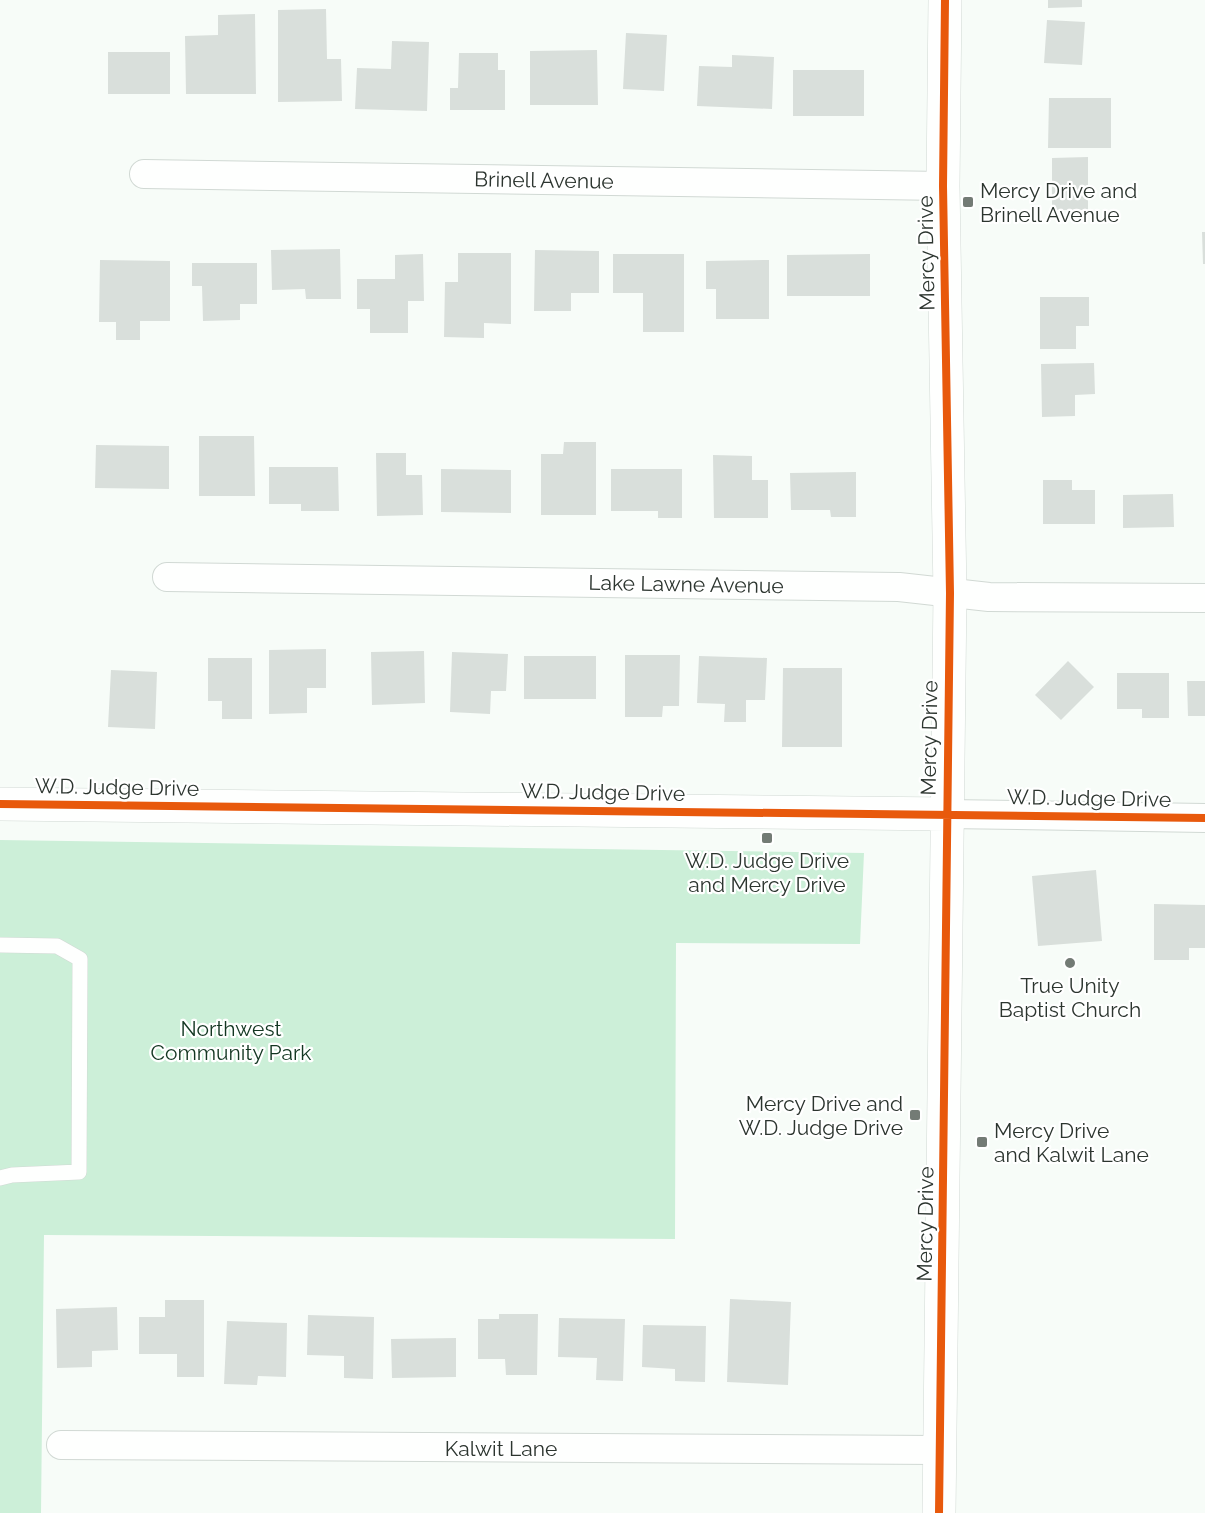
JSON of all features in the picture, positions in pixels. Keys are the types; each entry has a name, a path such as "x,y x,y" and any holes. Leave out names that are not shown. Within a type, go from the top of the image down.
{"street":[{"name":"Mercy Drive","path":"939,1513 950,593 943,186 945,0"},
{"name":"Brinell Avenue","path":"144,174 943,186"},
{"name":"Lake Lawne Avenue","path":"167,577 899,587 989,597 1205,598"},
{"name":"W.D. Judge Drive","path":"0,804 1205,818"},
{"name":"Kalwit Lane","path":"61,1445 940,1450"}],"lane":[{"path":"0,945 57,946 80,959 79,1172 12,1175 0,1178"}],"green space":[{"name":"Northwest Community Park","path":"0,840 864,853 860,944 676,943 675,1239 44,1235 41,1513 0,1513"}],"building":[{"path":"1048,0 1082,0 1082,7 1048,8"},
{"path":"326,9 327,59 341,59 342,101 278,102 278,10"},
{"path":"255,14 256,94 186,94 185,36 218,35 218,15"},
{"path":"1047,20 1085,22 1082,65 1044,63"},
{"path":"626,33 667,35 664,91 623,89"},
{"path":"392,41 429,42 427,111 355,109 357,68 391,69"},
{"path":"597,50 598,105 530,105 530,51"},
{"path":"108,52 170,52 170,94 108,94"},
{"path":"459,53 498,53 498,70 505,70 505,110 450,110 450,88 458,88"},
{"path":"732,55 774,57 772,109 697,106 699,66 732,67"},
{"path":"793,70 864,70 864,116 793,116"},
{"path":"1049,98 1111,98 1111,148 1048,148"},
{"path":"1088,157 1088,210 1052,210 1052,158"},
{"path":"1202,232 1205,232 1205,264 1203,264"},
{"path":"340,249 341,299 306,299 305,289 272,290 271,250"},
{"path":"535,250 599,251 599,293 571,293 571,311 534,311"},
{"path":"458,253 511,253 511,324 484,323 484,338 444,337 445,282 458,282"},
{"path":"423,254 424,301 408,301 408,333 370,333 370,309 357,309 357,279 395,279 395,255"},
{"path":"613,254 684,254 684,332 643,332 643,293 613,293"},
{"path":"870,254 870,296 787,296 787,255"},
{"path":"100,260 170,261 170,321 140,321 140,340 116,340 116,322 99,322"},
{"path":"769,260 769,319 716,319 716,289 706,289 706,261"},
{"path":"192,263 257,263 257,304 240,304 240,320 203,321 202,286 192,286"},
{"path":"1040,297 1089,297 1089,326 1076,326 1076,349 1040,349"},
{"path":"1094,363 1095,394 1075,395 1075,416 1042,417 1041,364"},
{"path":"199,436 254,436 255,496 199,496"},
{"path":"564,442 596,442 596,515 541,515 541,454 563,454"},
{"path":"96,445 169,446 169,489 95,488"},
{"path":"376,453 406,453 406,475 422,475 423,515 377,516"},
{"path":"713,455 752,456 752,480 768,480 768,518 714,518"},
{"path":"269,467 338,467 339,511 301,511 301,504 269,504"},
{"path":"441,469 511,470 511,513 441,512"},
{"path":"611,469 682,469 682,518 658,518 658,511 611,511"},
{"path":"856,472 856,517 831,517 830,510 791,510 790,473"},
{"path":"1043,480 1072,480 1072,490 1095,490 1095,524 1043,524"},
{"path":"1173,494 1174,527 1123,528 1123,495"},
{"path":"326,649 326,688 307,688 307,713 269,714 269,650"},
{"path":"424,651 425,703 372,705 371,652"},
{"path":"452,652 508,654 506,691 491,691 490,714 450,712"},
{"path":"625,655 680,655 679,706 663,706 662,717 625,717"},
{"path":"524,656 596,656 596,699 524,699"},
{"path":"699,656 767,658 765,700 746,700 746,722 724,722 725,704 697,703"},
{"path":"208,658 252,658 252,719 222,719 222,701 208,701"},
{"path":"1068,661 1094,687 1061,720 1035,695"},
{"path":"783,668 842,668 842,747 782,747"},
{"path":"111,670 157,672 155,729 108,727"},
{"path":"1117,673 1169,673 1169,718 1142,718 1142,709 1117,709"},
{"path":"1187,681 1205,681 1205,716 1188,716"},
{"path":"1096,870 1102,941 1038,946 1032,876"},
{"path":"1154,904 1205,905 1205,948 1189,948 1189,960 1154,960"},
{"path":"730,1299 791,1302 788,1385 727,1382"},
{"path":"165,1300 204,1300 204,1377 177,1377 177,1354 139,1354 139,1317 165,1317"},
{"path":"117,1307 118,1350 92,1351 92,1367 57,1368 56,1309"},
{"path":"499,1314 538,1314 537,1375 506,1375 505,1359 478,1359 478,1319 499,1319"},
{"path":"308,1315 374,1317 373,1379 344,1378 344,1356 307,1355"},
{"path":"559,1318 625,1319 623,1381 596,1380 597,1358 558,1357"},
{"path":"227,1321 287,1323 286,1377 258,1376 257,1385 224,1384"},
{"path":"643,1325 706,1326 705,1382 675,1381 675,1369 642,1367"},
{"path":"456,1338 456,1377 392,1378 391,1339"}],"cycle path":[{"path":"939,1513 950,593 943,186 945,0"},
{"path":"0,804 1205,818"}],"place":[{"name":"Mercy Drive and Brinell Avenue","path":"968,202"},
{"name":"W.D. Judge Drive and Mercy Drive","path":"767,838"},
{"name":"True Unity Baptist Church","path":"1070,963"},
{"name":"Mercy Drive and W.D. Judge Drive","path":"915,1115"},
{"name":"Mercy Drive and Kalwit Lane","path":"982,1142"}]}
